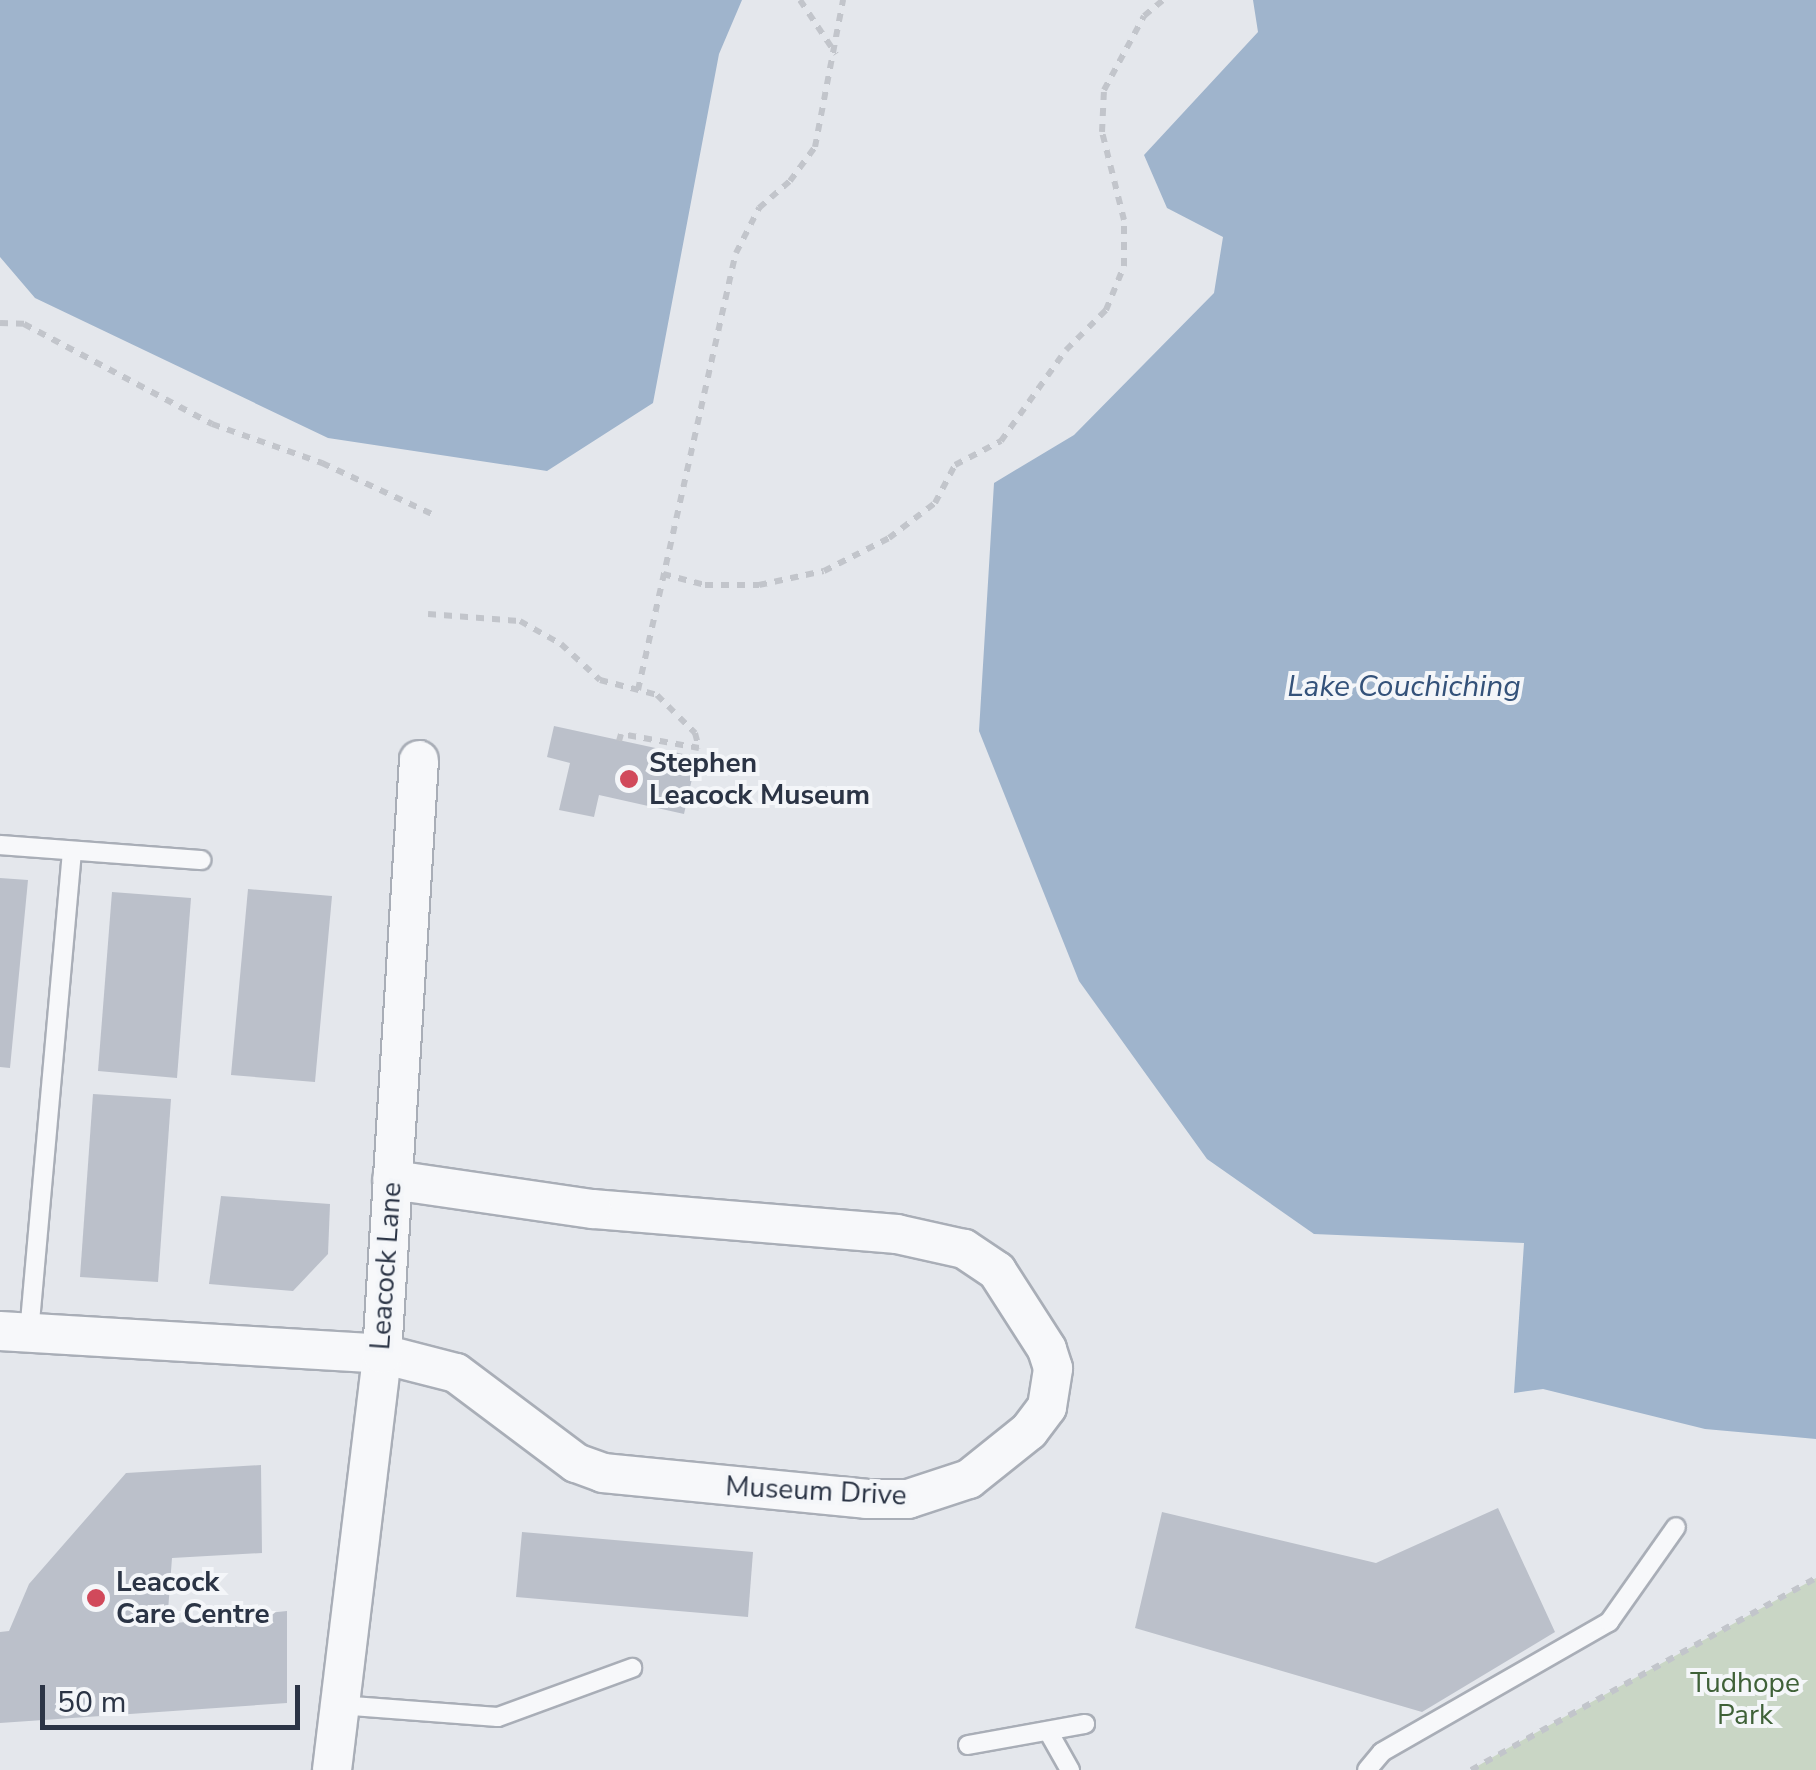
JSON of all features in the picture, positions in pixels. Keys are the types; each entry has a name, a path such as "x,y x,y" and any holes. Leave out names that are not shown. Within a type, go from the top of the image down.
{"street":[{"name":"Leacock Lane","path":"332,1770 382,1354 419,760"},
{"name":"Museum Drive","path":"15,1332 382,1354 456,1373 576,1463 603,1474 866,1499 908,1499 969,1478 1029,1432 1053,1388 1053,1368 1037,1333 996,1271 964,1249 897,1234 592,1210 392,1180"}],"lane":[{"path":"0,845 72,854 201,860"},
{"path":"15,1332 72,854"},
{"path":"1367,1770 1382,1752 1609,1622 1676,1528"},
{"path":"339,1704 498,1717 632,1668"},
{"path":"968,1745 1085,1724"},
{"path":"1048,1731 1070,1770"}],"path":[{"path":"800,0 836,55"},
{"path":"638,690 736,253 759,208 790,181 814,147 836,55 842,0"},
{"path":"663,574 705,586 759,586 824,570 889,538 935,503 955,465 1001,440 1066,350 1106,310 1124,266 1124,220 1102,132 1104,90 1144,16 1162,0"},
{"path":"0,322 24,324 212,424 322,463 434,515"},
{"path":"428,614 520,621 562,644 600,680 657,695 694,733 699,748 621,734 620,741"},
{"path":"1472,1770 1816,1578"}],"green space":[{"name":"Tudhope Park","path":"1816,1578 1816,1770 1471,1770 1510,1747"}],"water":[{"path":"0,0 742,0 719,54 653,403 547,471 328,438 35,298 0,257"},
{"name":"Lake Couchiching","path":"1253,0 1816,0 1816,1439 1705,1429 1543,1389 1514,1393 1524,1243 1314,1234 1207,1159 1079,981 979,731 994,483 1074,435 1214,293 1223,237 1167,208 1144,155 1258,32"}],"building":[{"name":"Stephen Leacock Museum","path":"554,726 697,757 684,814 599,795 594,817 559,810 570,763 547,757"},
{"path":"0,878 28,880 10,1068 0,1067"},
{"path":"248,889 332,896 315,1082 231,1075"},
{"path":"112,892 191,898 177,1078 98,1071"},
{"path":"93,1094 171,1099 158,1282 80,1277"},
{"path":"221,1196 330,1204 328,1254 293,1291 209,1284"},
{"name":"Leacock Care Centre","path":"261,1465 262,1553 172,1558 167,1624 287,1611 287,1703 0,1723 0,1632 9,1631 29,1584 126,1473"},
{"path":"1498,1508 1555,1632 1422,1712 1135,1628 1162,1512 1376,1563"},
{"path":"522,1532 753,1552 748,1617 516,1597"}],"place":[{"name":"Stephen Leacock Museum","path":"629,779"},
{"name":"Leacock Care Centre","path":"96,1598"}]}
